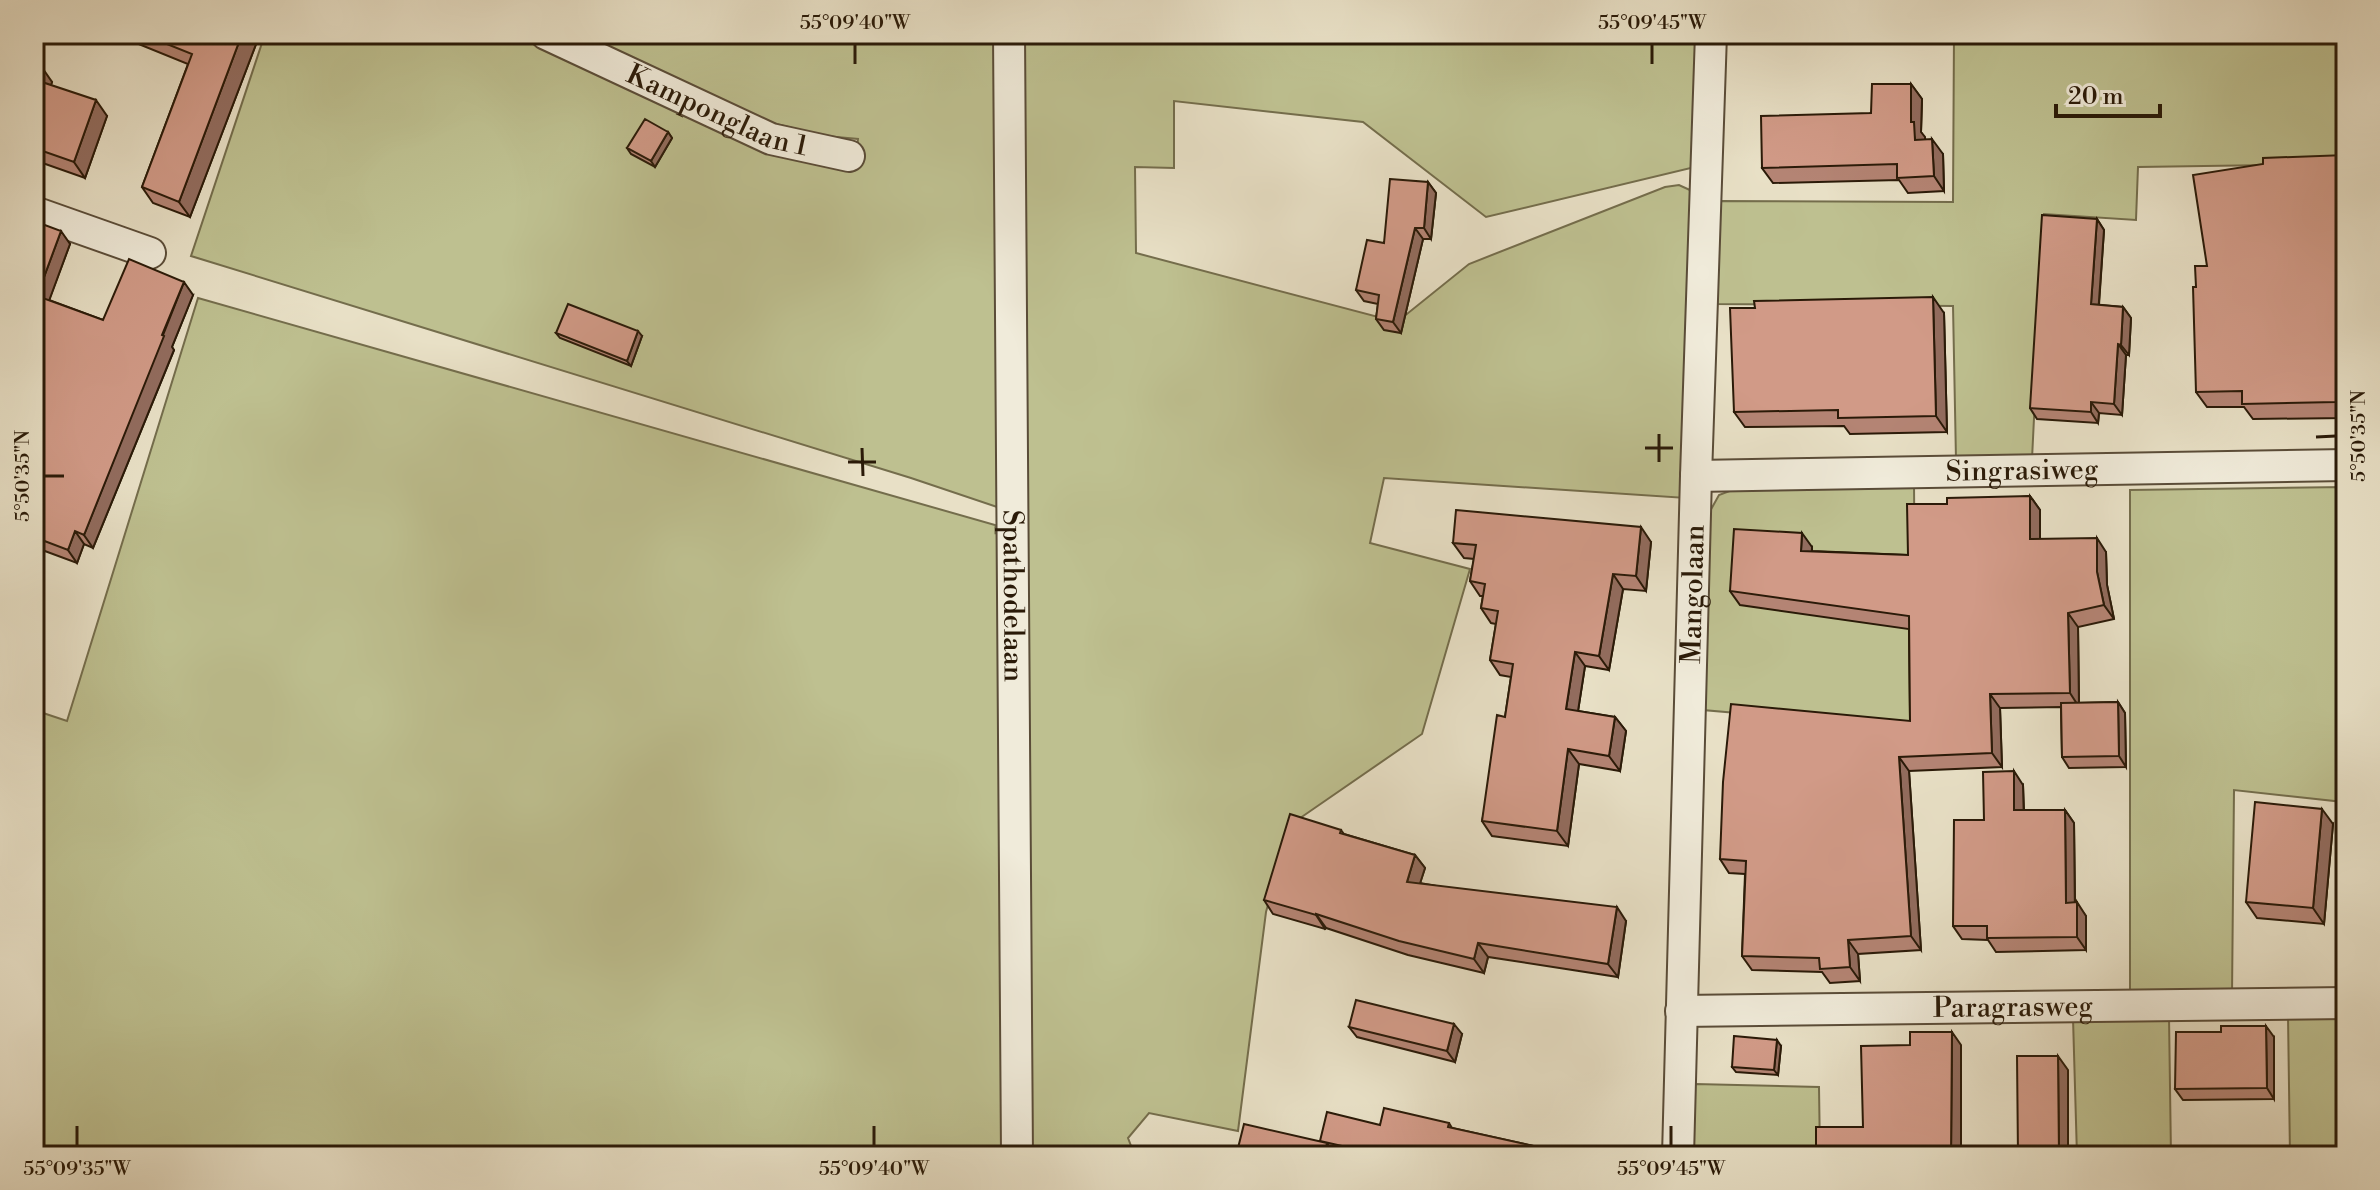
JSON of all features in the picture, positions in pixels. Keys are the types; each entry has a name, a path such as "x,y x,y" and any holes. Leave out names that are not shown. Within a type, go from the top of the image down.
{"street":[{"name":"Kamponglaan 1","path":"546,34 771,139 849,156"},
{"name":"Spathodelaan","path":"1009,34 1017,1156"},
{"name":"Mangolaan","path":"1678,1156 1711,34"},
{"path":"34,212 150,253"},
{"name":"Singrasiweg","path":"1696,476 2346,465"},
{"name":"Paragrasweg","path":"1681,1011 2346,1003"}],"green space":[{"path":"265,34 523,34 762,144 855,166 858,139 825,136 768,122 588,38 587,34 994,34 1003,509 191,256"},
{"path":"1019,34 1699,34 1695,167 1486,217 1363,122 1174,101 1174,168 1135,167 1136,253 1397,322 1469,264 1665,187 1679,185 1692,191 1686,498 1384,478 1370,543 1470,569 1422,734 1290,825 1266,912 1238,1131 1149,1113 1128,1138 1135,1156 1028,1156"},
{"path":"1954,34 2346,34 2346,164 2138,167 2136,220 2044,214 2032,459 1956,460 1953,306 1714,304 1719,201 1953,202"},
{"path":"198,298 1002,527 1005,1156 34,1156 34,710 67,721"},
{"path":"1914,484 1916,729 1703,710 1709,513 1719,495 1740,487"},
{"path":"2346,487 2346,937 2343,802 2234,790 2232,995 2130,998 2130,490"},
{"path":"2288,1016 2346,1016 2346,1156 2290,1156"},
{"path":"2169,1017 2171,1156 2077,1156 2073,1018"},
{"path":"1695,1084 1819,1087 1820,1156 1692,1156"}],"building":[{"path":"142,34 242,34 179,202 142,187 192,54"},
{"path":"34,64 41,66 36,80 96,100 74,162 34,148"},
{"path":"1872,84 1911,84 1911,122 1914,122 1915,140 1932,139 1934,176 1897,178 1897,164 1762,168 1761,116 1871,113"},
{"path":"645,119 668,132 651,161 627,148"},
{"path":"2346,155 2346,380 2336,380 2336,402 2242,404 2242,391 2196,392 2193,287 2196,287 2195,266 2207,266 2193,175 2263,164 2263,158"},
{"path":"1390,179 1428,182 1424,228 1415,228 1393,322 1376,319 1379,295 1356,290 1367,240 1384,243"},
{"path":"2042,215 2097,219 2091,304 2123,307 2114,404 2091,402 2091,412 2030,408"},
{"path":"34,221 61,231 37,296 103,320 129,259 184,282 84,535 75,531 68,550 34,537"},
{"path":"1933,297 1936,416 1838,418 1838,410 1734,412 1730,308 1755,308 1754,301"},
{"path":"568,304 638,331 627,361 556,333"},
{"path":"2030,496 2030,539 2097,538 2097,572 2104,605 2068,613 2070,693 1990,694 1992,753 1899,757 1911,936 1848,940 1850,967 1820,969 1819,958 1742,956 1746,861 1720,859 1723,782 1731,704 1910,721 1909,616 1730,591 1734,529 1802,533 1801,551 1908,555 1907,504 1947,504 1947,498"},
{"path":"1456,510 1641,527 1636,576 1613,574 1599,656 1575,652 1566,709 1615,717 1609,756 1568,749 1557,831 1482,821 1497,715 1505,717 1513,664 1490,660 1498,611 1481,608 1485,584 1470,581 1476,545 1453,543"},
{"path":"2342,522 2346,522 2346,562 2339,561"},
{"path":"2118,702 2119,756 2062,757 2061,703"},
{"path":"2014,771 2014,810 2065,810 2066,903 2077,902 2077,937 1987,938 1987,926 1953,926 1954,820 1984,820 1983,772"},
{"path":"2255,802 2322,809 2313,908 2246,902"},
{"path":"1290,814 1341,830 1340,833 1415,855 1407,882 1617,907 1608,964 1478,943 1474,959 1399,941 1264,900"},
{"path":"1356,1000 1454,1024 1447,1051 1349,1027"},
{"path":"2221,1026 2266,1026 2267,1088 2175,1089 2176,1032 2221,1032"},
{"path":"1910,1032 1952,1032 1951,1156 1816,1156 1816,1127 1863,1127 1861,1046 1910,1045"},
{"path":"1734,1036 1777,1040 1774,1070 1732,1067"},
{"path":"2017,1056 2058,1056 2059,1156 2018,1156"},
{"path":"1384,1108 1449,1123 1448,1127 1556,1151 1555,1156 1386,1156 1320,1141 1327,1112 1380,1125"},
{"path":"1244,1124 1327,1143 1324,1156 1236,1156"}]}
